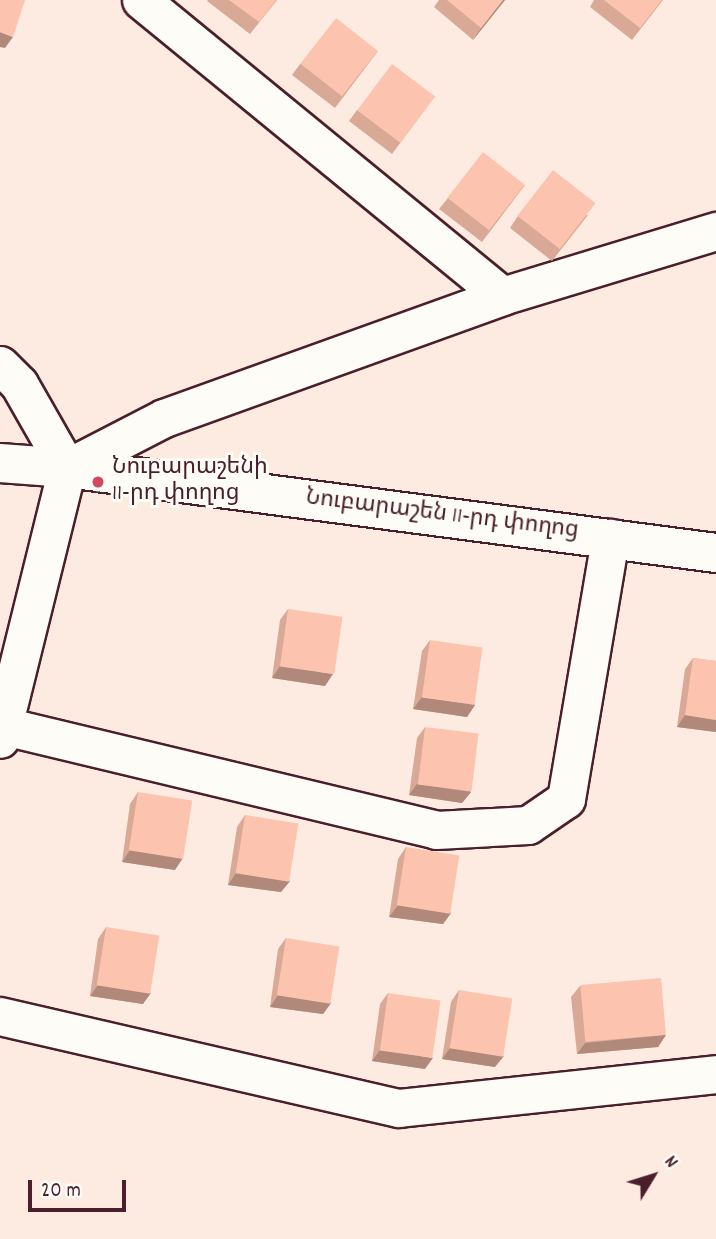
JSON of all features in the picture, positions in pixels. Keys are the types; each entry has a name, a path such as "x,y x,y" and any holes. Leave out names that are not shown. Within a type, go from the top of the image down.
{"street":[{"path":"141,0 502,296"},
{"path":"67,468 164,418 502,296 716,231"},
{"path":"0,365 19,384 67,468 1,730 436,830 528,825 566,799 610,538"},
{"name":"Նուբարաշեն 11-րդ փողոց","path":"0,463 67,468 716,553"},
{"path":"0,1016 399,1108 716,1074"}],"building":[{"path":"0,0 25,0 13,37 0,32"},
{"path":"229,0 276,0 259,22"},
{"path":"447,0 503,0 481,28"},
{"path":"604,0 662,0 640,28"},
{"path":"336,18 378,51 342,96 300,64"},
{"path":"392,64 435,96 400,143 357,110"},
{"path":"483,152 525,185 489,230 447,198"},
{"path":"553,170 596,203 560,249 517,216"},
{"path":"288,609 342,617 334,674 280,666"},
{"path":"430,640 482,647 474,705 422,697"},
{"path":"693,658 716,661 716,720 685,715"},
{"path":"425,727 479,734 472,791 418,785"},
{"path":"138,792 192,801 183,859 129,850"},
{"path":"245,815 298,823 289,882 236,873"},
{"path":"406,847 459,855 450,914 397,905"},
{"path":"106,927 159,935 150,994 97,985"},
{"path":"286,938 339,946 330,1004 277,995"},
{"path":"661,978 666,1035 585,1042 580,985"},
{"path":"459,990 512,998 503,1057 450,1048"},
{"path":"388,993 440,1000 432,1058 380,1050"}],"place":[{"name":"Նուբարաշենի 11-րդ փողոց","path":"98,482"}]}
